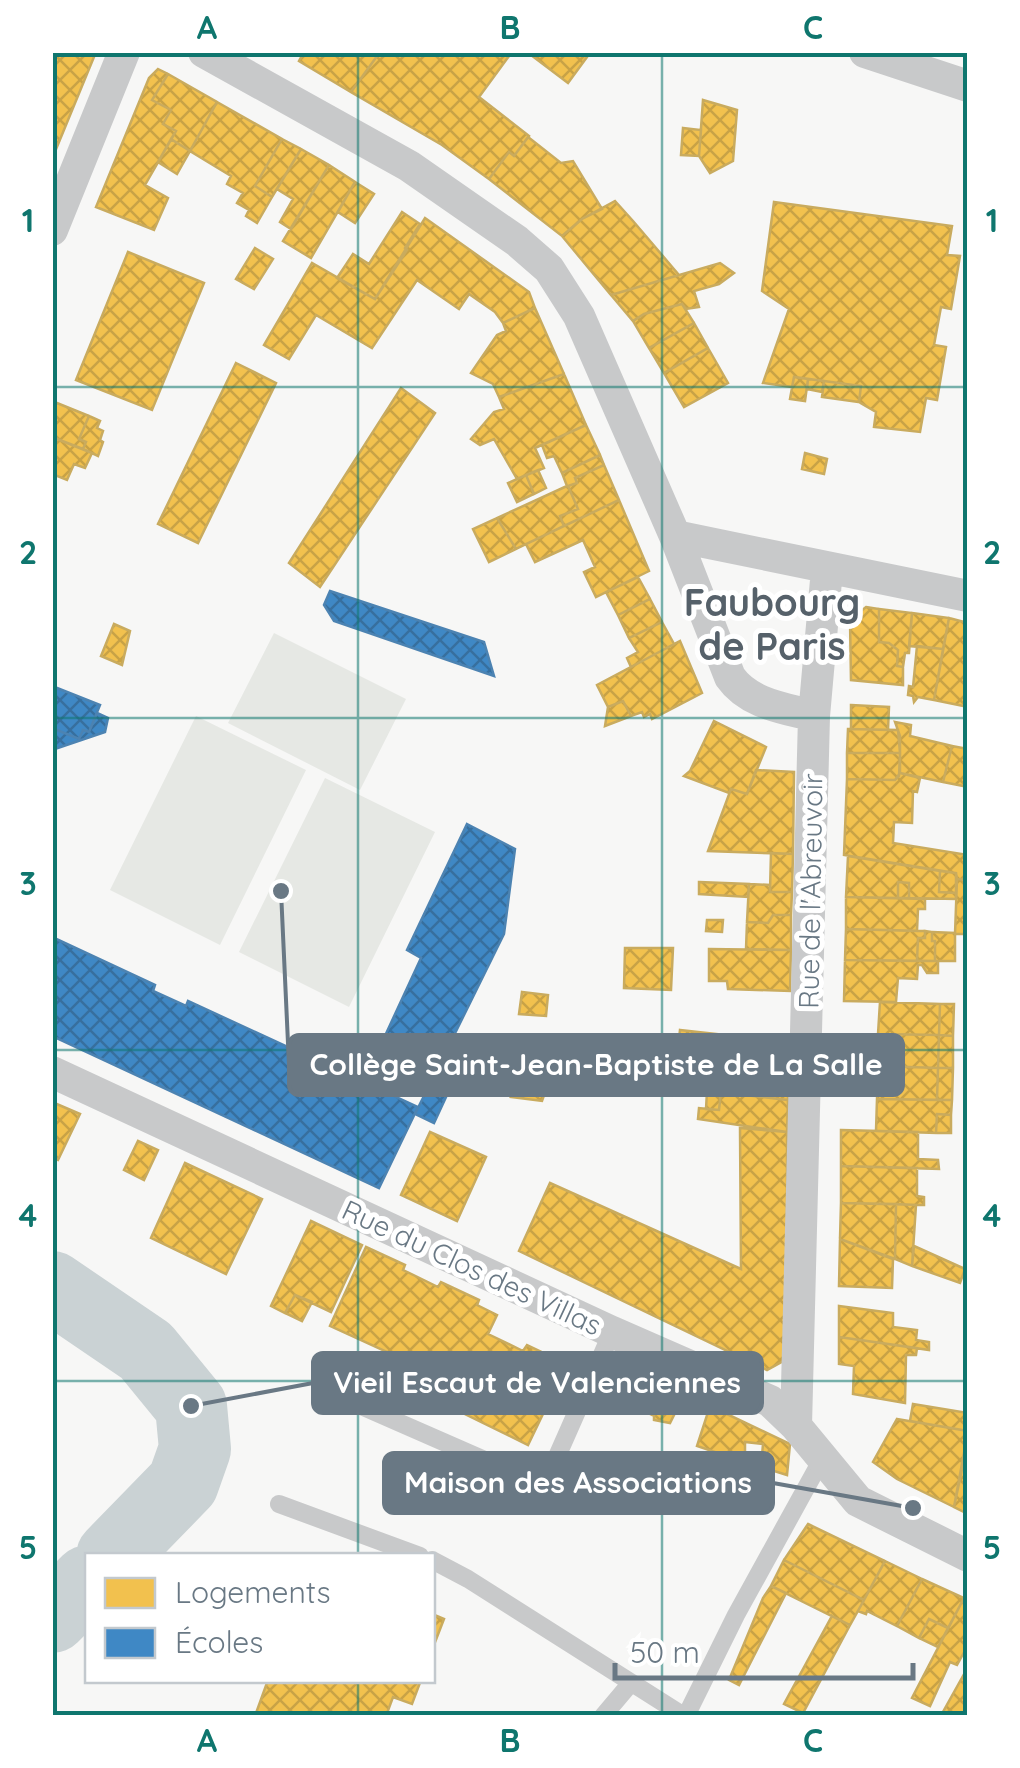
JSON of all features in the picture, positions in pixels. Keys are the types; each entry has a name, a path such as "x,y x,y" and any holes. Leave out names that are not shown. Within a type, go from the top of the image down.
{"street":[{"path":"52,230 124,52"},
{"path":"204,52 382,150 536,256 549,269 579,316 675,536 730,678 738,689 766,703 814,716"},
{"path":"865,52 968,86"},
{"path":"675,536 968,596"},
{"name":"Rue de l'Abreuvoir","path":"796,1426 814,716 827,569"},
{"name":"Rue du Clos des Villas","path":"52,1072 612,1332 770,1401 858,1500 968,1556"}],"lane":[{"path":"327,1390 544,1486 612,1332"},
{"path":"435,1562 685,1716 822,1458"},
{"path":"279,1504 412,1553"},
{"path":"603,1716 630,1684"}],"shaded area":[{"path":"274,633 406,699 360,790 228,723"},
{"path":"196,716 306,770 220,945 110,890"},
{"path":"325,778 435,832 349,1007 239,952"}],"building: Logements":[{"path":"52,52 96,52 52,159"},
{"path":"304,52 380,52 351,92 299,61"},
{"path":"380,52 512,52 479,97 529,136 514,156 509,152 489,179 442,145 351,92"},
{"path":"527,52 588,52 590,53 568,83"},
{"path":"158,69 168,74 152,100 171,110 163,124 176,131 145,185 168,198 154,230 96,207 149,78"},
{"path":"168,74 217,102 190,151 171,139 176,131 163,124 171,110 152,100"},
{"path":"703,100 737,110 733,161 710,173 699,156"},
{"path":"217,102 282,139 255,186 272,197 257,223 246,216 249,210 237,203 243,193 227,184 231,176 190,151"},
{"path":"683,128 701,130 699,156 681,155"},
{"path":"528,137 561,163 573,161 602,209 562,236 489,179 509,152 514,156"},
{"path":"171,139 190,151 177,174 158,162"},
{"path":"282,139 301,149 272,197 255,186"},
{"path":"301,149 329,165 291,229 280,222 293,199 277,189"},
{"path":"329,165 355,182 311,258 283,241"},
{"path":"355,182 374,194 355,223 338,212"},
{"path":"615,201 679,275 611,295 562,236 582,219"},
{"path":"774,202 952,226 947,255 960,256 951,309 941,307 934,345 946,347 937,400 926,398 920,432 874,427 876,412 859,402 861,386 794,377 792,387 763,383 789,309 762,291"},
{"path":"402,212 420,224 375,299 337,278 353,254 369,264"},
{"path":"425,218 529,292 535,308 503,323 495,312 469,294 459,309 417,280 372,348 316,315 289,359 264,345 312,263 375,299"},
{"path":"255,248 273,259 254,289 236,279"},
{"path":"128,252 204,283 152,410 76,380"},
{"path":"720,263 734,273 719,284 694,291 699,307 686,309 682,304 644,314 633,321 611,295"},
{"path":"682,304 694,323 649,348 633,321 644,314"},
{"path":"535,308 564,374 499,397 493,384 471,373 497,335 506,331 503,323"},
{"path":"694,323 708,348 664,373 649,348"},
{"path":"708,348 728,383 684,407 664,373"},
{"path":"236,363 276,383 198,543 158,524"},
{"path":"564,374 586,425 535,448 544,468 517,479 494,439 480,445 471,439 494,412 504,409 499,397"},
{"path":"794,377 808,379 805,401 790,399"},
{"path":"808,379 824,381 822,392 807,389"},
{"path":"824,381 861,386 859,402 822,397"},
{"path":"401,388 435,413 320,587 289,563"},
{"path":"52,401 89,416 79,439 86,442 83,449 52,437"},
{"path":"89,416 100,421 97,428 103,431 98,456 83,449 86,442 79,439"},
{"path":"586,425 600,455 562,473 554,456 547,458 542,445"},
{"path":"52,437 92,453 85,468 74,464 67,480 52,474"},
{"path":"805,453 827,459 824,474 802,469"},
{"path":"600,455 604,465 575,478 577,483 568,486 578,509 560,516 564,526 516,549 497,518 567,486 562,473"},
{"path":"604,465 619,500 564,526 560,516 578,509 568,486 577,483 575,478"},
{"path":"538,470 546,488 534,494 526,475"},
{"path":"526,475 534,494 517,502 508,483"},
{"path":"619,500 649,571 596,597 584,572 595,567 583,540 535,562 526,544"},
{"path":"497,518 516,549 489,562 473,529"},
{"path":"638,577 650,599 618,615 606,592"},
{"path":"650,599 662,622 629,638 618,615"},
{"path":"866,607 879,609 879,642 898,650 897,666 903,667 903,685 851,680 850,620"},
{"path":"879,609 912,613 909,653 905,653 903,667 897,666 898,650 879,642"},
{"path":"912,613 949,618 943,649 909,646"},
{"path":"949,618 968,623 968,707 934,700"},
{"path":"662,622 674,644 631,667 627,658 638,652 629,638"},
{"path":"114,624 130,631 122,665 101,656"},
{"path":"680,641 702,693 652,719 642,712 631,716 623,701 608,707 597,685"},
{"path":"917,646 943,649 934,700 918,697 914,702 913,696 908,695 909,686 913,687"},
{"path":"623,701 631,716 605,726 608,707"},
{"path":"851,705 889,707 888,730 851,729"},
{"path":"714,721 766,747 747,794 731,789 729,793 684,776"},
{"path":"895,722 911,725 910,736 952,746 943,782 900,773 900,736"},
{"path":"848,729 898,730 900,753 847,753"},
{"path":"952,746 968,749 968,787 943,782"},
{"path":"847,753 900,753 899,776 895,780 847,779"},
{"path":"756,770 794,772 793,854 708,851 731,789 747,794"},
{"path":"900,773 920,778 917,792 913,791 912,823 894,822 893,843 968,855 968,880 957,879 956,873 844,855 847,779 895,780"},
{"path":"771,853 793,854 792,892 770,892"},
{"path":"848,856 940,871 939,892 956,893 956,899 909,898 909,883 898,882 898,898 846,897"},
{"path":"940,871 956,873 956,893 939,892"},
{"path":"957,879 968,880 968,934 955,934"},
{"path":"699,882 749,884 748,897 699,894"},
{"path":"898,882 909,883 909,898 898,898"},
{"path":"749,884 770,885 770,892 792,892 791,915 773,915 768,923 747,922"},
{"path":"846,897 925,899 925,909 918,909 917,931 846,929"},
{"path":"773,915 791,915 791,950 746,949 747,922 768,923"},
{"path":"707,920 723,920 722,932 706,931"},
{"path":"846,929 925,931 925,938 918,938 917,961 845,960"},
{"path":"925,931 932,932 935,941 935,961 917,961 918,938 925,938"},
{"path":"932,932 955,933 955,961 935,961"},
{"path":"625,948 673,948 671,990 624,988"},
{"path":"709,949 791,950 790,991 728,989 727,981 709,981"},
{"path":"845,960 938,961 938,973 927,973 918,965 917,979 898,978 896,1002 844,1001"},
{"path":"522,992 548,995 546,1016 519,1014"},
{"path":"880,1002 940,1004 939,1035 878,1034"},
{"path":"940,1004 954,1004 953,1036 939,1035"},
{"path":"680,1030 789,1042 788,1069 677,1056"},
{"path":"878,1034 939,1035 938,1068 878,1066"},
{"path":"939,1035 953,1036 953,1068 938,1068"},
{"path":"714,1060 788,1069 788,1100 717,1092 720,1071 713,1070"},
{"path":"878,1066 938,1068 937,1100 877,1099"},
{"path":"938,1068 953,1068 952,1100 937,1100"},
{"path":"518,1083 547,1087 542,1101 511,1097"},
{"path":"707,1091 721,1092 719,1110 706,1109"},
{"path":"721,1092 788,1100 787,1132 698,1119 699,1108 719,1110"},
{"path":"877,1099 952,1100 951,1115 937,1114 936,1133 876,1131"},
{"path":"52,1102 80,1114 58,1160 52,1158"},
{"path":"937,1114 951,1115 951,1133 936,1133"},
{"path":"740,1128 787,1132 787,1359 767,1370 519,1251 550,1183 741,1269"},
{"path":"841,1130 918,1132 918,1159 938,1160 939,1169 841,1166"},
{"path":"430,1132 486,1157 457,1221 401,1195"},
{"path":"138,1141 158,1150 144,1180 124,1170"},
{"path":"185,1163 262,1199 226,1274 151,1238"},
{"path":"841,1166 917,1168 917,1196 924,1197 924,1205 841,1203"},
{"path":"841,1203 896,1204 895,1259 840,1239"},
{"path":"896,1204 916,1205 912,1266 895,1259"},
{"path":"311,1221 362,1245 331,1312 295,1295 285,1313 271,1306"},
{"path":"840,1239 893,1259 892,1288 839,1286"},
{"path":"914,1246 965,1269 960,1283 912,1266"},
{"path":"366,1247 405,1265 403,1270 438,1287 441,1282 479,1300 477,1305 497,1315 488,1334 523,1351 527,1345 567,1364 528,1445 434,1399 444,1378 330,1326"},
{"path":"295,1295 312,1302 302,1321 285,1313"},
{"path":"839,1306 893,1313 893,1327 917,1330 916,1340 929,1342 929,1350 839,1337"},
{"path":"839,1337 917,1348 916,1355 906,1355 905,1403 853,1394 854,1366 839,1364"},
{"path":"656,1382 684,1395 670,1423 654,1420 654,1416 640,1409 645,1385"},
{"path":"913,1404 968,1413 968,1431 910,1421"},
{"path":"710,1406 790,1444 787,1475 761,1467 763,1444 745,1442 750,1464 697,1446"},
{"path":"897,1419 968,1431 954,1507 897,1479 873,1462"},
{"path":"968,1441 968,1514 954,1507"},
{"path":"808,1524 885,1561 864,1600 784,1560"},
{"path":"784,1560 864,1600 850,1625 771,1586"},
{"path":"885,1561 922,1579 897,1626 867,1611 858,1611"},
{"path":"922,1579 964,1598 948,1628 929,1619 919,1638 897,1626"},
{"path":"771,1586 786,1593 739,1685 729,1680"},
{"path":"964,1598 968,1600 968,1645 957,1665 950,1662 930,1706 912,1698"},
{"path":"435,1615 444,1619 435,1642"},
{"path":"832,1616 850,1625 803,1713 784,1704"},
{"path":"929,1619 948,1628 938,1647 919,1638"},
{"path":"968,1667 968,1716 952,1716 943,1712"},
{"path":"267,1683 420,1683 412,1704 393,1697 386,1716 255,1716"}],"building: Écoles":[{"path":"330,591 484,642 494,676 334,621 324,605"},
{"path":"52,686 100,705 89,732 83,730 79,739 52,728"},
{"path":"97,713 108,718 105,732 52,750 52,728 79,739 83,730 89,732"},
{"path":"467,824 515,849 504,934 428,1088 372,1064 421,958 407,950"},
{"path":"52,937 155,985 153,991 186,1006 188,1001 418,1107 379,1188 52,1036"},
{"path":"428,1088 446,1097 434,1123 415,1114"}],"waterway":[{"path":"52,1287 146,1351 191,1406 195,1449 183,1483 115,1553"},
{"path":"52,1617 85,1584"}],"place":[{"name":"Collège Saint-Jean-Baptiste de La Salle","path":"281,891"},
{"name":"Vieil Escaut de Valenciennes","path":"191,1406"},
{"name":"Maison des Associations","path":"913,1508"}],"district":[{"name":"Faubourg de Paris","path":"772,624"}]}
